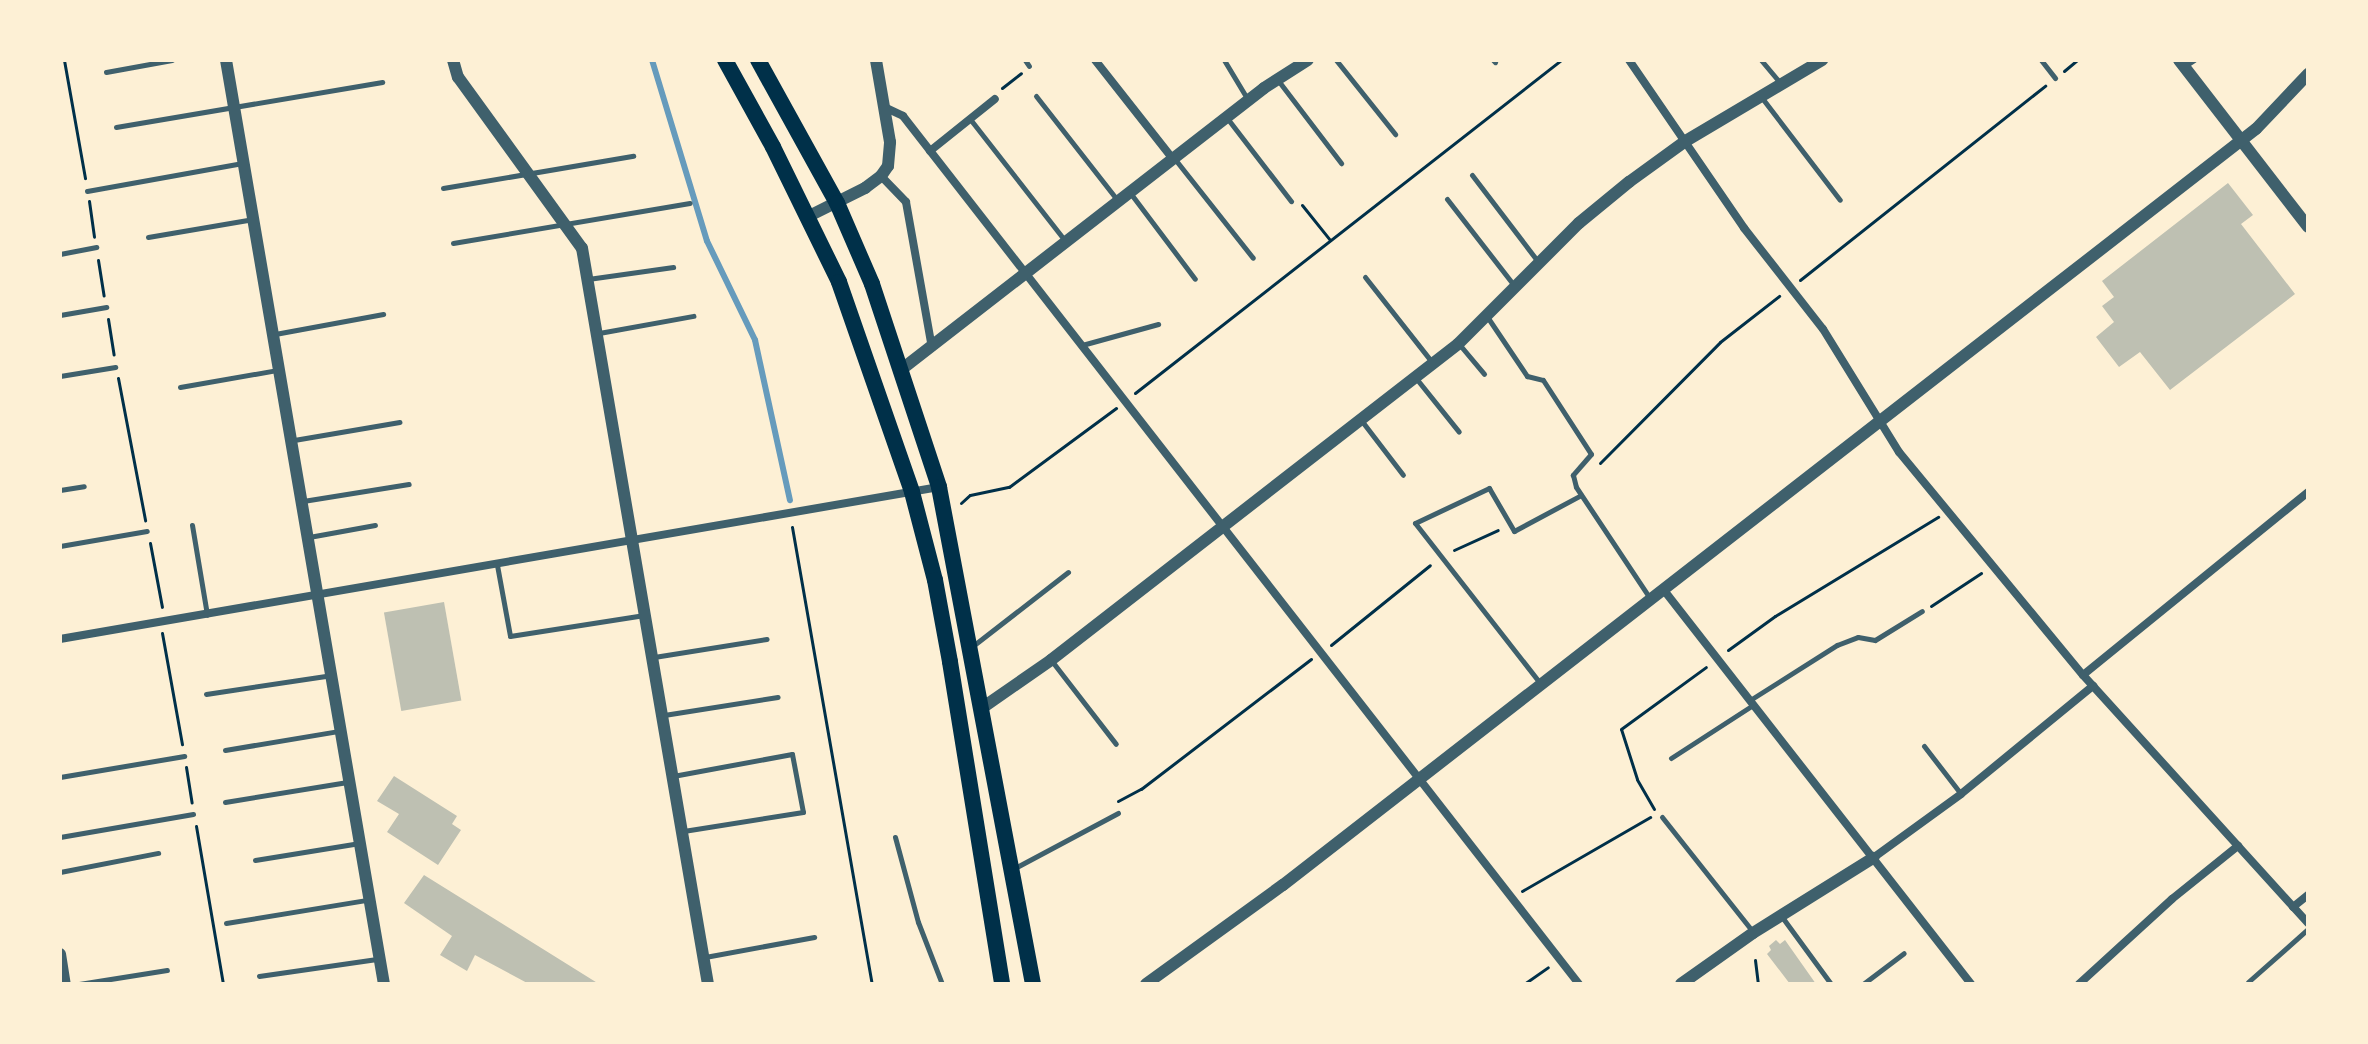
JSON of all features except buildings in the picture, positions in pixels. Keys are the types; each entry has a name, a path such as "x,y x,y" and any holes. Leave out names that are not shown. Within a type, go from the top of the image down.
{"main road":[{"path":"725,60 809,216 839,282 912,492 950,662 1002,984"},
{"path":"758,60 837,203 902,369 939,487 1033,984"}],"street":[{"path":"226,60 384,984"},
{"path":"453,60 458,77 582,248 708,984"},
{"path":"809,216 881,176 890,157 876,60"},
{"path":"1095,60 1174,158"},
{"path":"902,369 1248,101 1308,60"},
{"path":"1629,60 1744,228 1823,329 1878,422 2083,675 2308,926"},
{"path":"982,708 1051,660 1458,344 1488,318 1579,223 1684,142 1822,60"},
{"path":"2185,62 2240,140 2308,227"},
{"path":"1146,984 1283,885 2240,140 2308,74"},
{"path":"930,151 995,99"},
{"path":"884,107 903,116 1579,984"},
{"path":"881,176 906,202 932,348"},
{"path":"60,639 317,597 939,487"},
{"path":"2083,675 2308,492"},
{"path":"1663,589 1971,984"},
{"path":"1681,984 1753,933 1873,858 1961,794 2093,686"},
{"path":"2079,984 2172,899 2238,846"},
{"path":"2293,907 2308,895"},
{"path":"60,954 65,984"}],"lane":[{"path":"106,72 172,60"},
{"path":"1025,60 1029,66"},
{"path":"1224,60 1248,101"},
{"path":"1336,60 1395,134"},
{"path":"1761,60 1782,86"},
{"path":"2041,60 2055,78"},
{"path":"1277,79 1341,163"},
{"path":"116,127 382,82"},
{"path":"1036,96 1119,202"},
{"path":"1762,98 1840,200"},
{"path":"1227,118 1291,201"},
{"path":"970,119 1067,243"},
{"path":"443,188 633,156"},
{"path":"1174,158 1253,258"},
{"path":"87,191 244,163"},
{"path":"1472,175 1540,264"},
{"path":"1130,194 1195,279"},
{"path":"1447,199 1516,288"},
{"path":"453,243 690,203"},
{"path":"148,237 253,219"},
{"path":"60,254 96,247"},
{"path":"588,279 673,267"},
{"path":"1365,277 1432,363"},
{"path":"60,315 106,307"},
{"path":"275,334 383,314"},
{"path":"597,333 693,316"},
{"path":"1488,318 1527,376 1543,380 1591,454 1573,475 1581,495 1650,598"},
{"path":"1081,345 1158,324"},
{"path":"1458,344 1484,374"},
{"path":"60,376 115,367"},
{"path":"180,387 280,369"},
{"path":"1415,377 1459,432"},
{"path":"1360,419 1403,475"},
{"path":"293,441 399,422"},
{"path":"302,502 409,484"},
{"path":"60,490 84,486"},
{"path":"1541,683 1415,523 1489,488 1514,531 1581,495"},
{"path":"192,525 207,615"},
{"path":"308,537 375,525"},
{"path":"60,546 147,531"},
{"path":"497,565 510,636 645,614"},
{"path":"971,647 1068,572"},
{"path":"1671,758 1837,645 1858,637 1875,640 1922,611"},
{"path":"652,657 767,639"},
{"path":"1051,660 1116,744"},
{"path":"206,694 331,675"},
{"path":"662,716 778,697"},
{"path":"225,750 340,731"},
{"path":"1924,746 1961,794"},
{"path":"673,776 792,754 803,812 682,831"},
{"path":"60,777 184,756"},
{"path":"225,802 350,782"},
{"path":"1012,869 1118,813"},
{"path":"60,837 193,814"},
{"path":"1662,817 1753,933"},
{"path":"895,837 918,922 942,984"},
{"path":"255,860 360,843"},
{"path":"60,872 158,853"},
{"path":"226,923 370,900"},
{"path":"1781,915 1831,984"},
{"path":"2248,982 2308,926"},
{"path":"704,957 814,937"},
{"path":"1863,984 1904,953"},
{"path":"259,976 379,958"},
{"path":"79,984 167,970"}],"path":[{"path":"64,60 115,367 165,622"},
{"path":"955,508 970,495 1009,487 1124,402 1561,60"},
{"path":"1291,201 1302,204 1330,240"},
{"path":"1512,897 1656,813 1637,779 1621,729 1775,616 1948,510"},
{"path":"791,525 872,984"},
{"path":"1922,611 1994,564"},
{"path":"1755,960 1758,984"},
{"path":"1524,984 1551,965"}],"waterway":[{"path":"652,60 707,241 755,340 790,500"}]}
